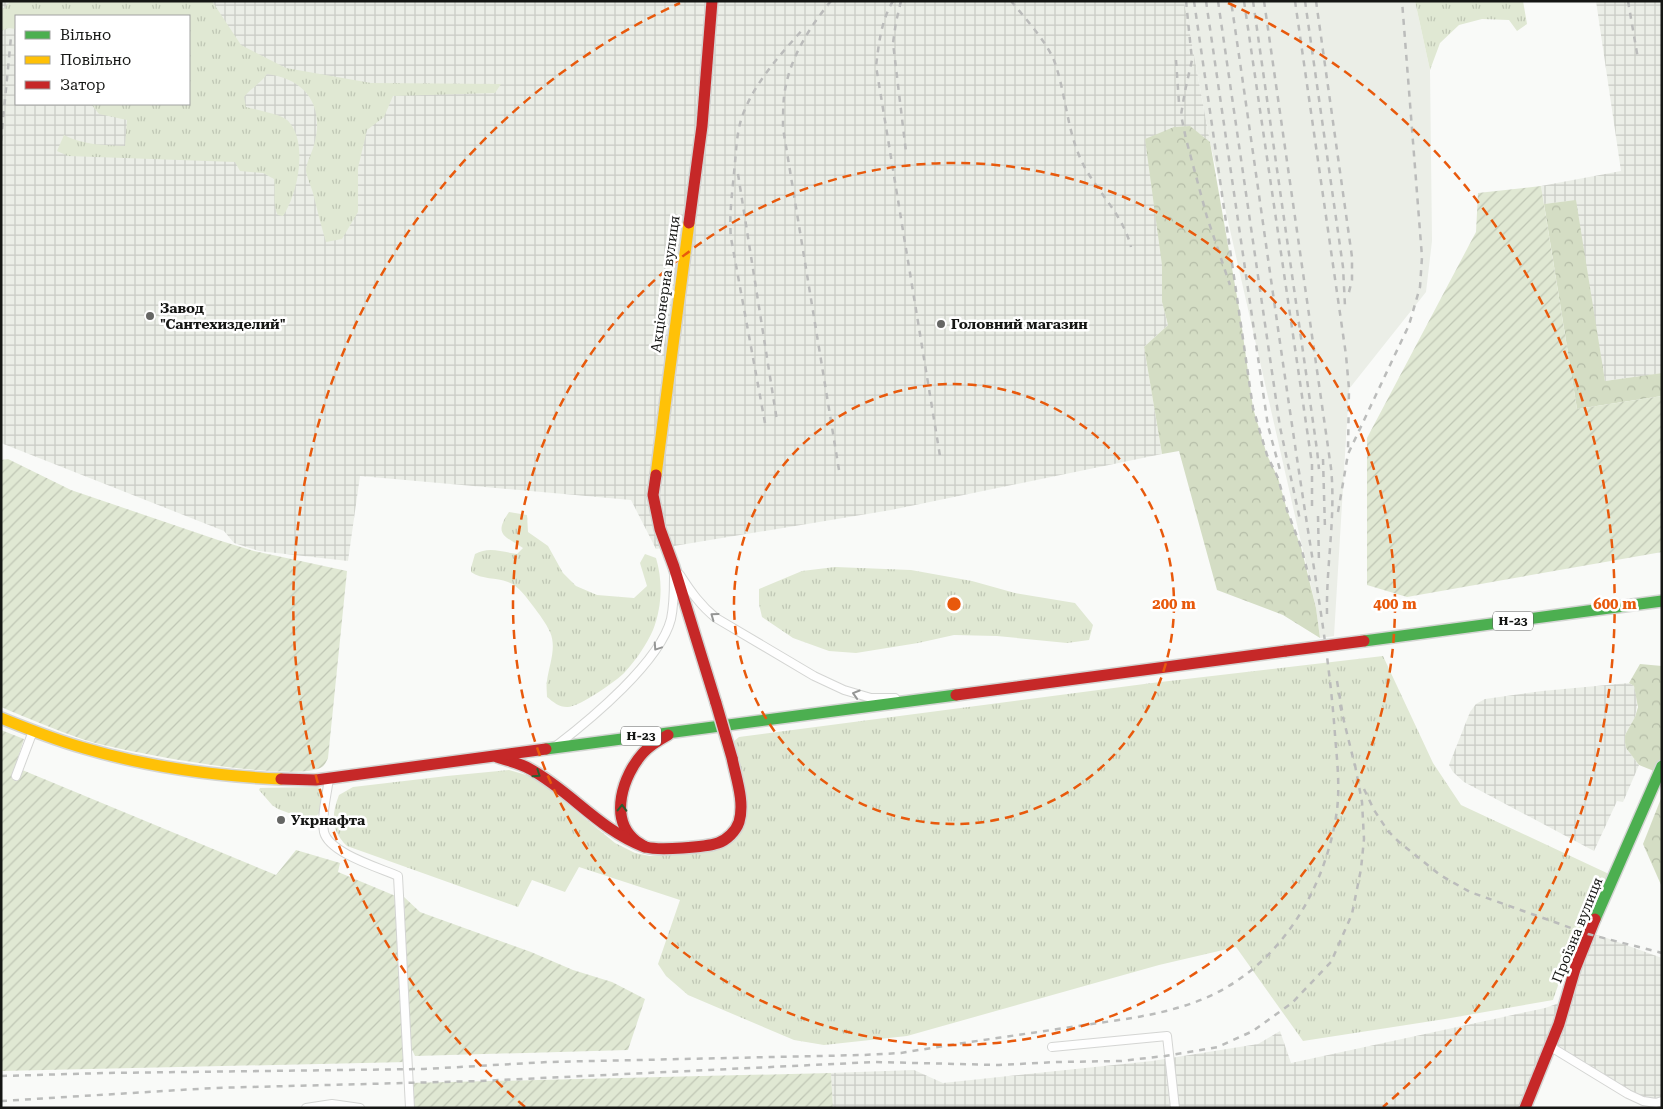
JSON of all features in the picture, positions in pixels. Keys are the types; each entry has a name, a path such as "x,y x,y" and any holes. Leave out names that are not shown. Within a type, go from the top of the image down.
{"main road":[{"name":"Акціонерна вулиця","path":"645,847 718,843 732,833 739,822 740,810 732,758 674,567 660,529 653,495 702,126 712,1"},
{"name":"Н-23","path":"1,718 92,751 176,768 271,779 329,778 1662,601"},
{"path":"645,847 634,839 625,827 622,815 624,787 634,762 641,754 657,740 674,732"},
{"path":"493,756 530,769 613,832 626,840 645,847"},
{"name":"Проїзна вулиця","path":"1525,1108 1551,1047 1588,934 1662,766"}],"street":[{"path":"674,567 704,609 814,676 858,695 871,698 922,699"},
{"path":"556,747 597,714 654,651 664,636 671,619 674,567"},
{"path":"16,776 33,731"},
{"path":"329,778 324,815 324,831 327,839 340,850 398,876 410,1108"},
{"path":"1052,1047 1167,1036 1175,1108"},
{"path":"1551,1047 1628,1094 1643,1101 1656,1103 1662,1101"},
{"path":"306,1108 332,1104 360,1108"}],"shaded area":[{"path":"1,1 1184,1 1210,142 1189,126 1162,265 1162,302 1168,325 1144,347 1162,454 891,510 656,549 631,500 360,476 348,561 259,551 234,543 224,531 1,443"},
{"path":"1184,1 1415,1 1430,70 1432,241 1426,292 1349,389 1334,636 1320,638 1316,608 1210,142"},
{"path":"1596,1 1662,1 1662,373 1605,381 1570,201 1544,204 1541,186 1621,171"},
{"path":"1629,683 1634,686 1638,702 1635,717 1625,735 1625,743 1626,748 1639,765 1623,802 1617,801 1594,851 1464,782 1453,772 1449,765 1470,712 1476,704 1485,699 1542,691"},
{"path":"1588,934 1601,936 1662,958 1662,1101 1643,1101 1551,1047 1525,1108 833,1108 831,1073 914,1070 943,1083 1152,1061 1258,1044 1280,1031 1291,1063 1545,1008 1565,1001"}],"green space":[{"path":"11,1 212,1 241,45 286,68 371,83 501,84 495,93 393,96 384,117 367,130 358,168 358,212 342,239 326,242 306,171 317,131 317,118 309,97 302,88 281,77 267,74 244,97 246,107 274,114 287,120 294,129 298,140 299,167 297,181 283,216 278,215 275,207 274,179 263,173 240,171 235,162 68,156 57,151 64,135 86,143 125,146 127,120 99,114 92,105 190,105 190,15 15,15 15,29 9,28 1,31 1,11"},
{"path":"1415,1 1523,1 1527,24 1517,31 1509,20 1482,19 1459,25 1440,43 1430,70"},
{"path":"1190,126 1210,142 1240,314 1253,408 1267,455 1278,478 1287,510 1301,547 1316,608 1320,638 1283,615 1217,590 1179,451 1162,454 1144,347 1168,325 1162,302 1162,265 1145,139 1174,127"},
{"path":"1541,186 1577,409 1662,396 1662,552 1407,597 1367,585 1367,438 1476,232 1478,193"},
{"path":"1576,200 1605,381 1662,373 1662,396 1577,409 1544,204"},
{"path":"8,459 71,490 218,540 254,551 347,571 328,758 324,765 305,771 278,771 243,769 166,758 82,739 1,707 1,460"},
{"path":"509,512 527,515 528,532 548,546 563,573 576,586 597,595 634,598 647,586 640,563 645,554 656,558 660,576 660,603 656,621 648,641 621,676 597,693 572,706 561,706 547,697 547,683 553,644 550,632 533,606 516,586 503,580 475,575 471,572 475,554 490,550 517,554 523,548 503,534 502,526"},
{"path":"835,567 911,570 972,581 1015,593 1075,603 1093,625 1089,640 1067,643 997,636 954,635 856,653 829,651 793,638 762,617 759,604 759,589 802,571"},
{"path":"1383,656 1433,763 1461,805 1609,874 1563,971 1553,1000 1303,1041 1236,947 1159,965 907,1036 824,1045 794,1040 688,995 666,976 658,964 680,900 579,867 565,892 532,880 518,907 347,846 338,834 334,822 339,795 353,787 509,770 530,776 554,793 615,843 635,853 650,856 712,850 729,844 745,825 747,807 733,742 739,737 1152,683"},
{"path":"1640,664 1662,666 1662,766 1659,773 1639,765 1626,748 1625,743 1625,735 1638,707 1634,686 1629,683"},
{"path":"1,730 24,739 15,767 276,875 296,850 340,863 338,872 398,897 407,1062 1,1071"},
{"path":"318,787 324,794 323,805 321,812 310,821 278,809 259,790 260,788"},
{"path":"1662,796 1662,887 1643,844"},
{"path":"404,897 420,912 531,952 573,970 612,982 645,999 628,1050 415,1056 408,1041"},
{"path":"831,1073 833,1108 410,1108 408,1083"}],"railway":[{"path":"831,1 807,34 790,71 784,97 783,128 839,470"},
{"path":"893,1 883,24 876,66 940,456"},
{"path":"901,1 893,43 906,152"},
{"path":"1011,1 1035,30 1052,55 1059,75 1077,150 1088,173 1116,213 1131,247"},
{"path":"1186,1 1192,60 1181,115 1207,217 1230,285"},
{"path":"1194,1 1253,408 1267,455 1278,478 1287,510 1301,547 1310,581"},
{"path":"1206,1 1268,426 1280,470"},
{"path":"1218,1 1280,427 1300,520"},
{"path":"1,1076 424,1069 548,1062 901,1053 1159,1013 1199,1001 1235,982 1255,967 1274,949 1290,929 1316,884 1332,835 1337,810 1338,782 1333,708 1323,629 1231,1"},
{"path":"1244,1 1312,464 1312,512"},
{"path":"1253,1 1319,469"},
{"path":"1264,1 1331,468 1332,523 1327,614"},
{"path":"1295,1 1346,355 1349,389 1348,450"},
{"path":"1305,1 1343,267 1345,306"},
{"path":"1316,1 1352,257 1352,280 1348,296"},
{"path":"1338,512 1348,454 1409,325 1420,287 1422,257 1402,1"},
{"path":"1628,1 1638,59"},
{"path":"765,423 731,238 730,222 736,146 741,120 752,95 768,71 804,28"},
{"path":"1,141 11,37"},
{"path":"1176,60 1179,103"},
{"path":"738,174 777,421"},
{"path":"1323,459 1325,529"},
{"path":"1318,516 1319,563"},
{"path":"1337,681 1342,710"},
{"path":"1340,705 1355,766"},
{"path":"1,1101 213,1088 480,1081 875,1062 999,1065 1121,1061 1218,1047 1253,1031 1292,1003 1331,962 1352,914 1361,869 1364,839 1362,802 1354,760"},
{"path":"1364,789 1374,810 1388,831 1399,842 1440,875 1470,892 1588,934 1662,953"}],"traffic: fast":[{"path":"1364,641 1662,601"},
{"path":"546,749 956,695"},
{"path":"1595,919 1662,766"}],"traffic: slow":[{"path":"656,475 689,223"},
{"path":"1,718 108,755 182,770 231,776 281,779"}],"traffic: jam":[{"path":"689,223 702,126 712,1"},
{"path":"656,475 653,495 660,529 674,567 716,703"},
{"path":"1286,651 1364,641"},
{"path":"956,695 1286,651"},
{"path":"716,703 732,758"},
{"path":"668,735 643,753 636,762 625,785 622,797 622,821 627,832 646,847 671,849 704,846 718,843 731,835 736,829 741,814 739,790 732,758"},
{"path":"281,779 316,780 546,749"},
{"path":"497,757 530,769 545,778 613,830 645,847"},
{"path":"1525,1108 1559,1024 1575,969 1595,919"}],"place":[{"name":"Завод \"Сантехизделий\"","path":"150,316"},
{"name":"Головний магазин","path":"941,324"},
{"name":"Укрнафта","path":"281,820"}]}
